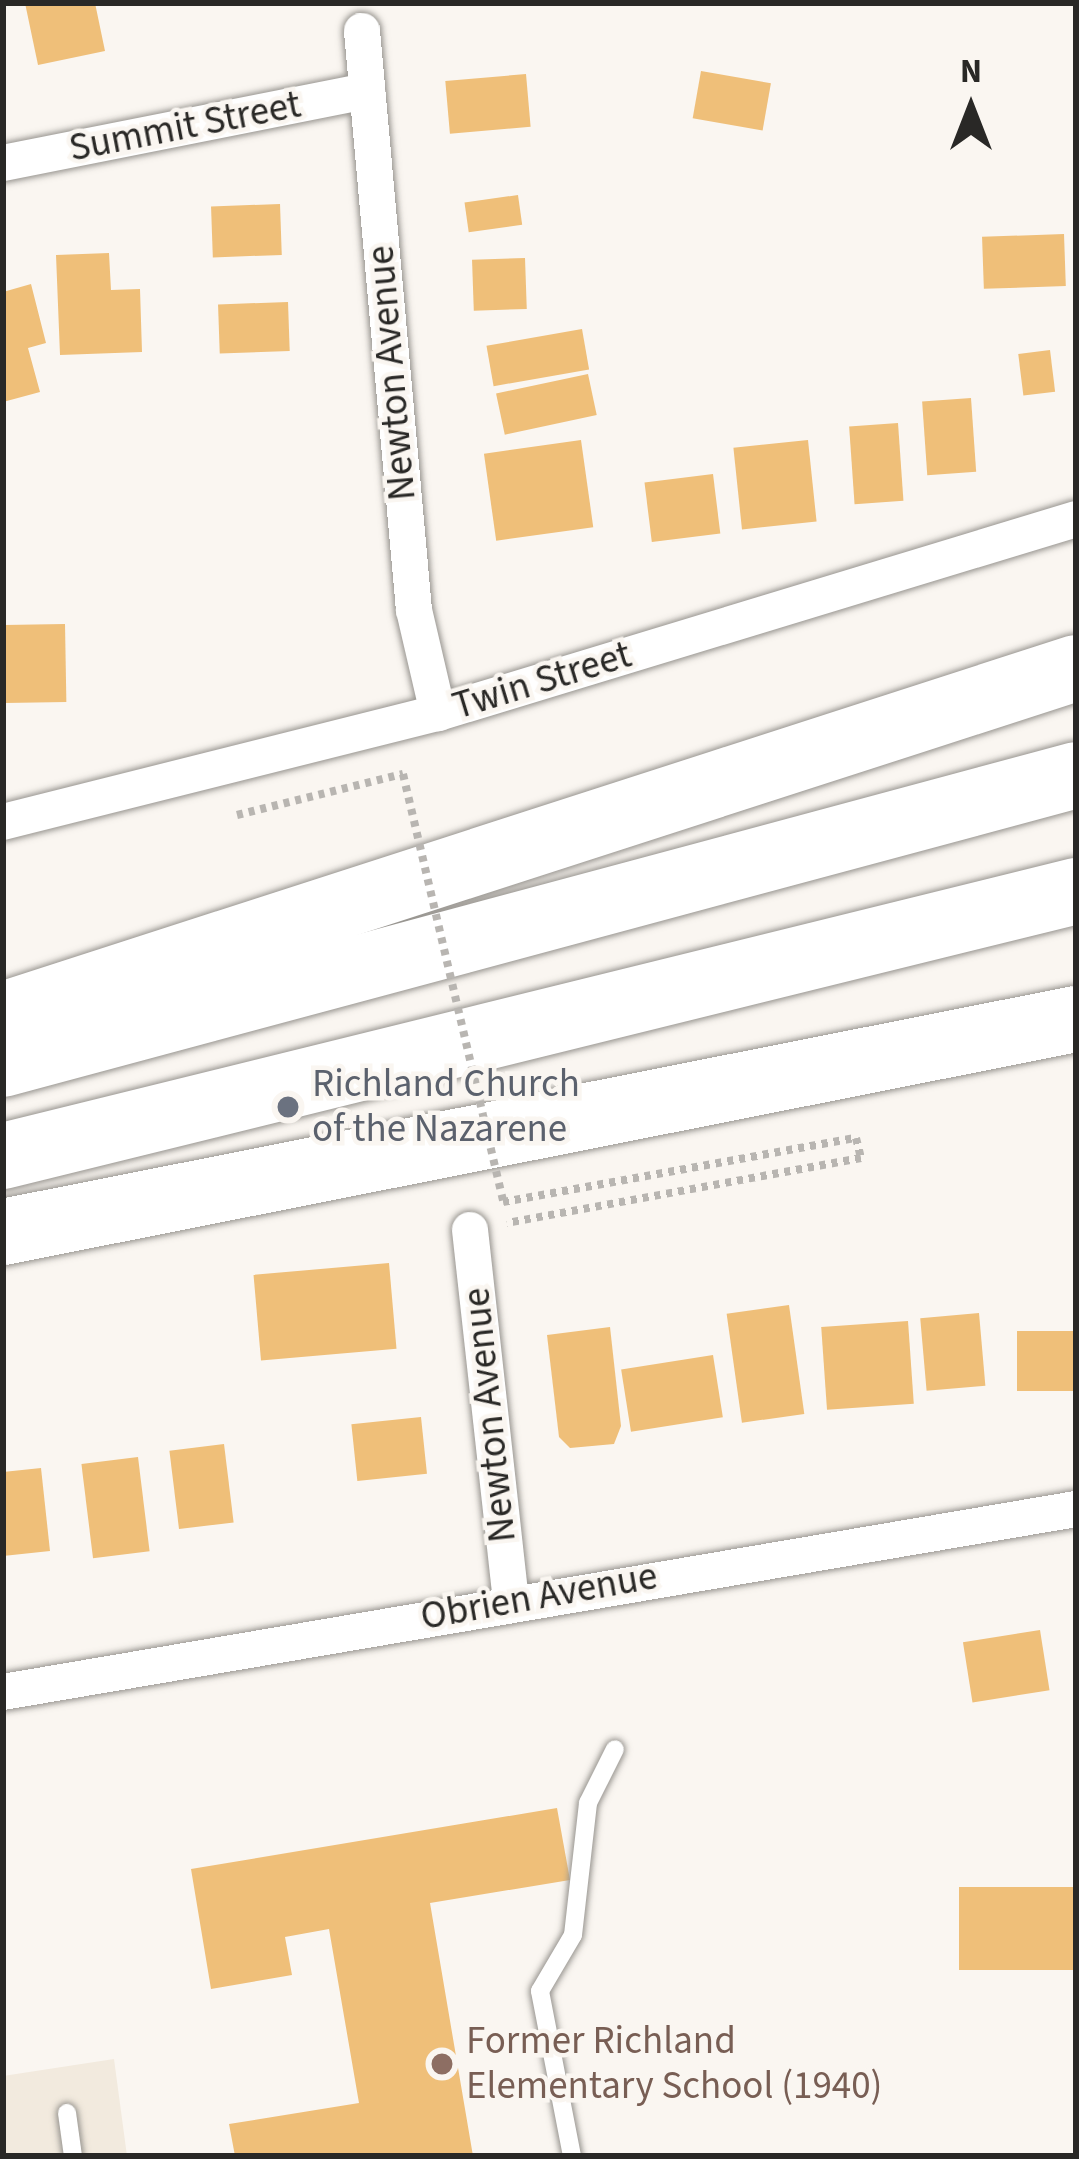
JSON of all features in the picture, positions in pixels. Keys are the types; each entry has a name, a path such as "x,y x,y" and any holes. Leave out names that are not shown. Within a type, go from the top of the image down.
{"highway":[{"path":"3,1015 1076,668"},
{"path":"3,1064 1076,775"},
{"path":"3,1156 1076,886"},
{"path":"3,1232 1076,1019"}],"street":[{"name":"Newton Avenue","path":"362,31 414,610 439,713"},
{"name":"Summit Street","path":"3,163 367,91"},
{"name":"Twin Street","path":"3,822 439,713 1076,518"},
{"name":"Newton Avenue","path":"470,1230 511,1601"},
{"name":"Obrien Avenue","path":"3,1692 511,1601 1076,1509"}],"lane":[{"path":"572,2156 540,1991 573,1935 588,1803 615,1749"},
{"path":"68,2113 73,2156"}],"path":[{"path":"237,815 403,774 503,1202 856,1138 861,1158 470,1230"}],"shaded area":[{"path":"114,2059 127,2156 3,2156 3,2076"}],"building":[{"path":"25,3 95,3 105,51 38,65"},
{"path":"701,71 771,83 763,131 693,118"},
{"path":"526,74 531,127 450,134 445,81"},
{"path":"518,195 522,225 469,232 465,203"},
{"path":"280,204 282,255 213,257 211,206"},
{"path":"1064,234 1066,286 984,289 982,237"},
{"path":"109,253 111,290 140,289 142,352 60,355 56,255"},
{"path":"525,258 527,309 474,311 472,260"},
{"path":"31,284 46,343 28,348 40,392 3,402 3,292"},
{"path":"288,302 290,351 220,353 218,304"},
{"path":"582,329 589,369 494,386 486,346"},
{"path":"1050,350 1055,392 1023,396 1018,354"},
{"path":"588,374 597,415 505,435 496,394"},
{"path":"971,398 976,472 927,475 922,401"},
{"path":"898,423 903,501 855,504 849,426"},
{"path":"581,440 593,527 496,541 484,454"},
{"path":"808,440 817,522 742,529 733,448"},
{"path":"713,474 720,534 652,542 645,482"},
{"path":"65,624 66,702 5,703 4,625"},
{"path":"389,1263 396,1349 261,1361 254,1275"},
{"path":"789,1305 804,1414 742,1423 727,1314"},
{"path":"979,1313 985,1386 927,1391 920,1318"},
{"path":"908,1321 914,1404 827,1410 821,1327"},
{"path":"610,1327 621,1426 614,1444 570,1448 559,1437 547,1335"},
{"path":"1017,1331 1076,1331 1076,1391 1017,1391"},
{"path":"713,1355 723,1417 631,1432 621,1370"},
{"path":"421,1417 427,1474 357,1481 351,1424"},
{"path":"224,1444 234,1522 179,1529 169,1451"},
{"path":"138,1457 150,1551 93,1558 81,1464"},
{"path":"41,1468 50,1551 3,1556 3,1472"},
{"path":"1040,1630 1050,1690 973,1702 963,1642"},
{"path":"557,1808 570,1880 430,1903 473,2156 235,2156 229,2124 359,2103 329,1929 285,1937 292,1975 211,1989 191,1869"},
{"path":"959,1887 1076,1887 1076,1970 959,1970"}],"place":[{"name":"Richland Church of the Nazarene","path":"288,1107"},
{"name":"Former Richland Elementary School (1940)","path":"442,2064"}]}
